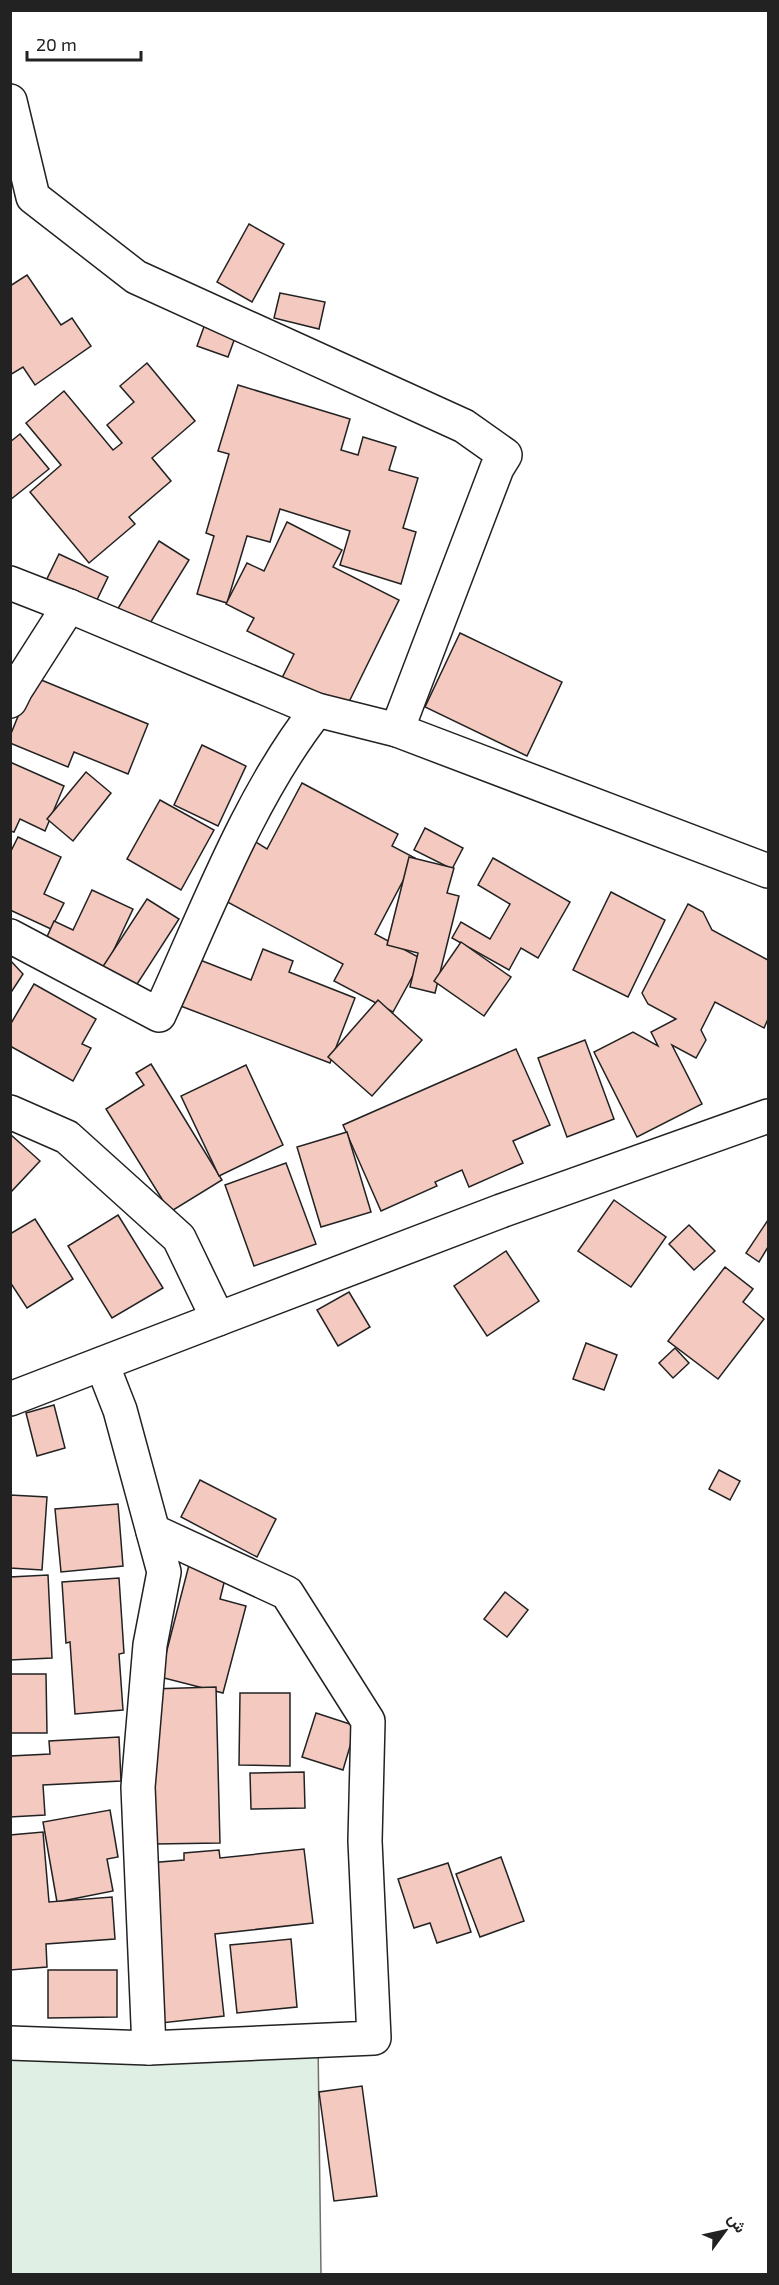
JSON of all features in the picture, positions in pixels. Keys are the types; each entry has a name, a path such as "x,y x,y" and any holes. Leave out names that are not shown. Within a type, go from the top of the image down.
{"street":[{"path":"10,101 33,197 136,277 464,426 505,455 497,468 397,730"},
{"path":"10,583 317,710 397,730 768,871"},
{"path":"10,701 69,606"},
{"path":"10,936 159,1015 245,827 299,733 317,710"},
{"path":"10,1112 68,1137 179,1238 218,1319"},
{"path":"10,1399 501,1210 768,1116"},
{"path":"102,1364 120,1410 164,1572 150,1645 138,1786 149,2048"},
{"path":"10,2043 149,2048 374,2038 365,1841 368,1721 287,1593 153,1531"}],"green space":[{"path":"318,2041 321,2274 11,2274 11,2043"}],"building":[{"path":"249,224 284,244 252,302 217,282"},
{"path":"27,275 61,325 72,318 91,346 35,385 23,367 10,375 10,286"},
{"path":"280,293 325,302 319,329 274,318"},
{"path":"205,324 236,335 228,357 197,346"},
{"path":"147,363 195,421 152,458 171,481 129,517 135,524 89,563 30,492 61,465 26,423 64,391 113,450 122,443 107,425 134,402 120,386"},
{"path":"238,385 350,419 341,450 358,455 363,437 396,447 389,470 418,478 403,528 416,532 401,584 340,565 350,531 280,509 270,542 247,536 227,603 197,594 214,536 206,533 229,454 218,451"},
{"path":"20,434 49,469 10,500 10,442"},
{"path":"287,522 342,550 333,567 399,600 345,710 282,678 294,654 247,631 254,618 226,604 247,563 264,571"},
{"path":"159,541 189,560 144,633 114,615"},
{"path":"59,554 108,577 93,608 44,585"},
{"path":"460,633 562,682 527,756 425,707"},
{"path":"34,677 148,724 128,774 74,752 68,767 10,743 10,736"},
{"path":"202,745 246,766 218,826 174,805"},
{"path":"10,762 64,786 45,831 20,819 14,832 10,831"},
{"path":"86,772 111,793 73,841 47,819"},
{"path":"302,783 398,834 392,846 415,858 375,934 422,959 393,1012 334,981 343,964 220,898 251,839 267,849"},
{"path":"160,800 214,830 181,890 127,859"},
{"path":"425,828 463,848 452,869 414,850"},
{"path":"18,837 61,857 44,894 64,903 51,929 10,910 10,853"},
{"path":"409,857 454,868 447,893 459,896 435,993 410,987 418,953 387,945"},
{"path":"493,858 570,902 538,958 521,948 509,970 452,938 461,922 490,939 510,904 478,885"},
{"path":"92,890 133,909 102,975 43,946 54,921 73,930"},
{"path":"611,892 665,920 628,997 573,970"},
{"path":"147,899 179,919 132,992 100,971"},
{"path":"688,904 703,912 712,930 768,960 768,1019 764,1028 715,1002 701,1030 706,1040 696,1058 672,1045 702,1104 637,1137 594,1052 633,1032 658,1046 651,1032 676,1019 648,1004 642,993"},
{"path":"461,942 511,977 484,1016 434,981"},
{"path":"263,949 293,961 289,972 355,998 330,1063 178,1005 195,958 251,980"},
{"path":"10,960 23,974 10,994"},
{"path":"34,984 96,1019 82,1044 91,1048 73,1081 10,1046 10,1025"},
{"path":"378,1000 422,1040 372,1096 328,1057"},
{"path":"585,1040 614,1119 567,1137 538,1058"},
{"path":"516,1049 550,1125 513,1141 523,1163 469,1187 462,1170 435,1182 437,1186 381,1211 343,1125"},
{"path":"151,1064 222,1180 170,1212 106,1109 144,1085 136,1073"},
{"path":"246,1065 283,1145 219,1176 181,1096"},
{"path":"347,1132 371,1212 321,1227 297,1147"},
{"path":"10,1134 40,1161 10,1193"},
{"path":"286,1163 316,1244 254,1266 225,1185"},
{"path":"614,1200 666,1237 631,1287 578,1251"},
{"path":"118,1215 163,1288 112,1318 68,1246"},
{"path":"35,1219 73,1279 27,1308 10,1282 10,1234"},
{"path":"768,1220 768,1247 759,1262 746,1253"},
{"path":"689,1225 715,1251 694,1270 669,1244"},
{"path":"506,1251 539,1301 487,1336 454,1286"},
{"path":"725,1267 753,1289 743,1302 764,1319 718,1379 668,1341"},
{"path":"349,1292 370,1327 338,1346 317,1310"},
{"path":"586,1343 617,1355 604,1390 573,1379"},
{"path":"675,1348 689,1363 673,1378 659,1363"},
{"path":"54,1405 65,1448 37,1456 26,1413"},
{"path":"719,1470 740,1481 730,1500 709,1489"},
{"path":"200,1480 276,1519 257,1557 181,1517"},
{"path":"10,1495 47,1497 42,1570 10,1568"},
{"path":"118,1504 123,1566 61,1572 55,1509"},
{"path":"189,1565 226,1575 220,1599 246,1606 223,1693 160,1677"},
{"path":"48,1575 52,1658 10,1660 10,1577"},
{"path":"119,1578 124,1653 119,1654 123,1710 75,1714 70,1642 66,1643 62,1582"},
{"path":"505,1592 528,1610 507,1637 484,1619"},
{"path":"10,1674 46,1674 47,1733 10,1733"},
{"path":"216,1687 220,1843 155,1844 150,1689"},
{"path":"240,1693 290,1693 290,1766 239,1765"},
{"path":"316,1713 356,1726 343,1770 302,1757"},
{"path":"119,1737 121,1781 43,1785 45,1815 10,1817 10,1756 50,1754 49,1741"},
{"path":"304,1772 305,1808 251,1809 250,1773"},
{"path":"110,1810 118,1857 107,1859 113,1891 57,1902 43,1822"},
{"path":"43,1832 49,1902 112,1897 115,1939 46,1944 47,1967 10,1970 10,1835"},
{"path":"304,1849 313,1923 215,1934 224,2016 161,2023 148,1863 184,1860 184,1853 219,1850 220,1858"},
{"path":"501,1857 524,1921 480,1937 456,1874"},
{"path":"448,1863 471,1932 437,1943 430,1923 414,1928 398,1879"},
{"path":"291,1939 297,2007 237,2013 230,1945"},
{"path":"48,1970 117,1970 117,2017 48,2018"},
{"path":"362,2086 377,2196 334,2201 319,2092"}]}
